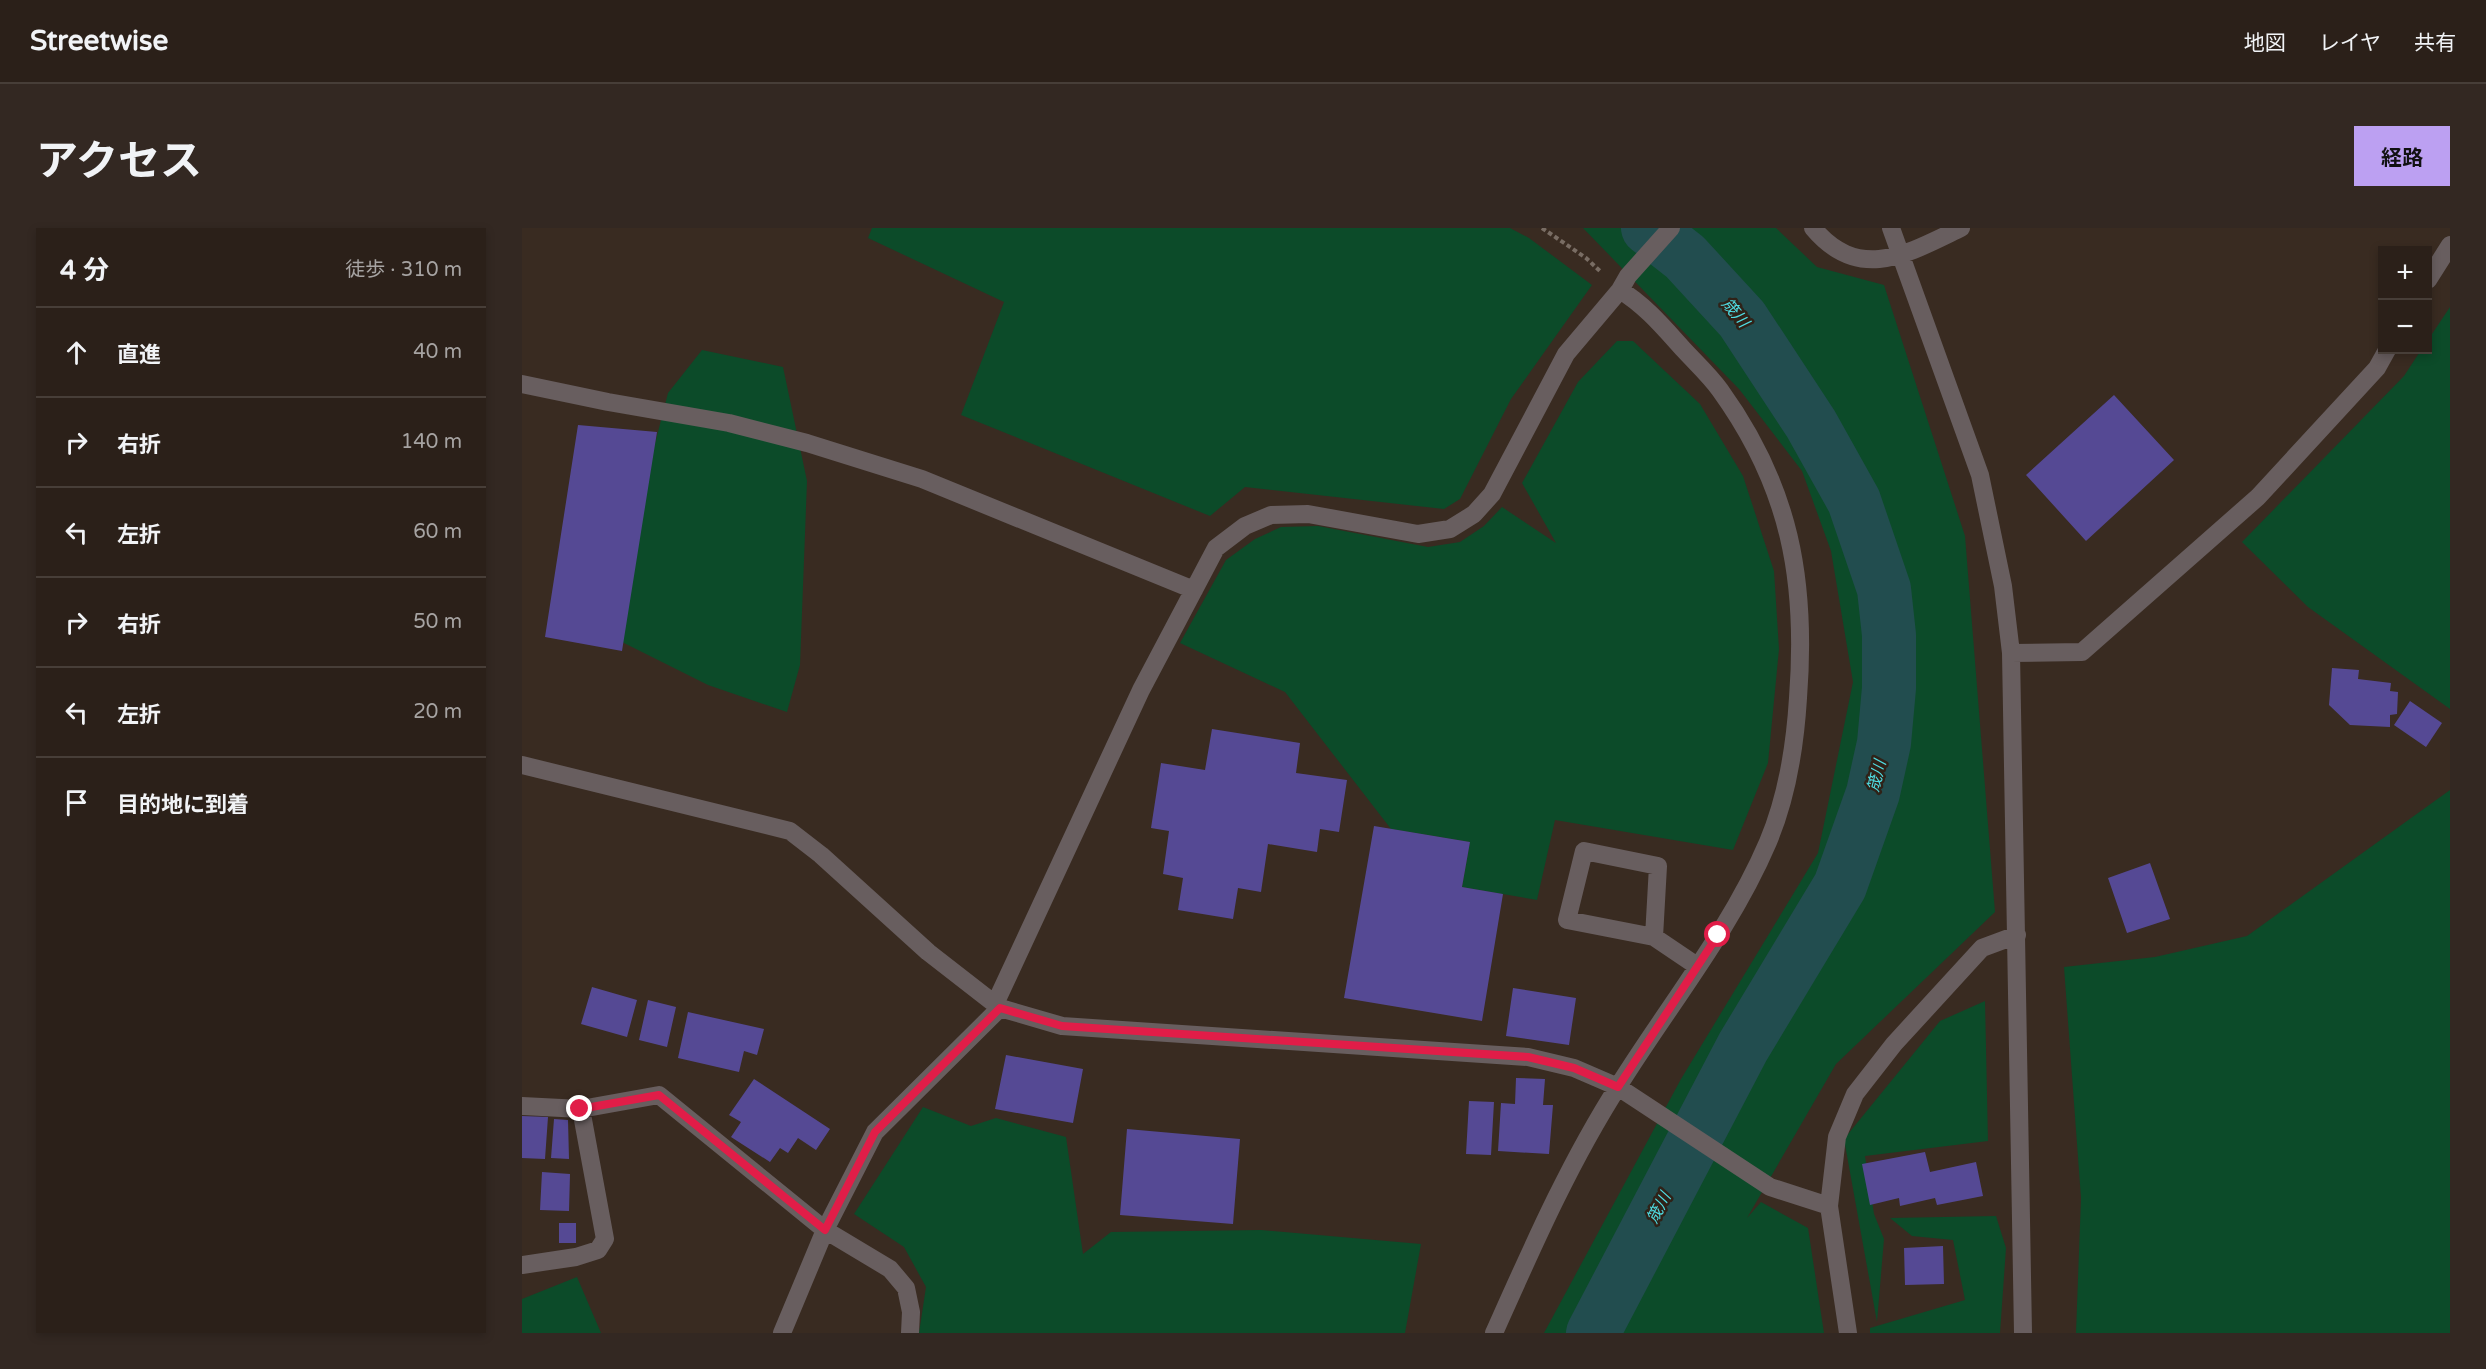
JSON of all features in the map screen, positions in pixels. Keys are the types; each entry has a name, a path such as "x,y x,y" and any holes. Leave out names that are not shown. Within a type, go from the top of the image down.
{"street":[{"path":"782,1333 825,1230 875,1132 998,1006 1141,690 1216,548 1245,526 1271,515 1308,514 1418,534 1449,529 1474,514 1492,494 1566,354 1671,228"},
{"path":"1813,228 1845,255 1871,261 1902,254 1961,228"},
{"path":"1892,228 1980,475 2003,586 2011,653 2023,1333"},
{"path":"2432,272 2450,245"},
{"path":"1494,1333 1552,1202 1618,1087 1698,966 1744,890 1768,842 1786,787 1796,727 1802,649 1799,588 1790,532 1772,479 1741,423 1718,388 1624,283"},
{"path":"2011,653 2082,652 2258,496 2377,368 2385,354"},
{"path":"522,384 729,423 807,443 922,479 1194,590"},
{"path":"522,765 790,831 821,855 928,952 998,1006 1062,1026 1528,1057 1574,1068 1618,1087 1770,1187 1829,1206"},
{"path":"1654,937 1658,866 1584,851 1567,920 1654,937 1698,966"},
{"path":"1848,1333 1829,1206 1837,1137 1855,1094 1894,1044 1982,948 2017,935"},
{"path":"522,1106 580,1109 659,1095 825,1230 890,1269 906,1288 911,1312 910,1333"},
{"path":"522,1265 576,1257 598,1250 605,1239 580,1109"}],"path":[{"path":"1542,228 1624,283"}],"green space":[{"path":"872,228 1510,228 1529,238 1592,285 1511,399 1460,499 1444,509 1245,487 1210,516 961,415 1004,302 868,238"},
{"path":"1583,228 1776,228 1817,267 1884,285 1965,536 1995,912 1836,1064 1747,1218 1761,1202 1808,1228 1824,1333 1544,1333 1681,1079 1818,853 1853,682 1831,551 1802,471 1739,389"},
{"path":"2450,307 2450,709 2308,607 2242,542 2404,376 2418,354 2432,354 2432,334"},
{"path":"1617,341 1633,341 1700,404 1743,476 1774,571 1779,649 1768,763 1733,850 1555,820 1537,900 1462,887 1470,842 1391,829 1285,692 1180,643 1226,560 1255,539 1281,527 1318,526 1428,547 1460,542 1484,526 1502,507 1556,543 1522,483 1578,382"},
{"path":"702,350 783,367 807,481 800,665 787,712 708,685 606,634 668,393"},
{"path":"2450,790 2450,1333 2076,1333 2081,1198 2064,967 2155,957 2247,936"},
{"path":"1985,1001 1988,1141 1865,1156 1874,1214 1884,1239 1877,1322 1844,1139 1940,1021"},
{"path":"923,1107 971,1126 996,1118 1066,1137 1083,1254 1111,1232 1261,1230 1421,1244 1405,1333 919,1333 926,1287 904,1247 854,1214"},
{"path":"1996,1216 2006,1248 2000,1333 1870,1333 1870,1328 1965,1300 1953,1240 1912,1236 1890,1218"},
{"path":"577,1277 601,1333 522,1333 522,1299"}],"building":[{"path":"2114,395 2174,460 2086,541 2026,475"},
{"path":"578,425 657,432 622,651 545,637"},
{"path":"2332,668 2359,670 2358,679 2391,683 2390,691 2398,692 2397,714 2390,715 2390,727 2350,725 2329,705"},
{"path":"2410,701 2442,723 2426,747 2394,725"},
{"path":"1212,729 1300,743 1296,773 1347,780 1339,832 1320,829 1317,852 1268,844 1261,892 1238,888 1233,919 1178,910 1183,878 1163,874 1169,831 1151,828 1161,763 1205,770"},
{"path":"1374,826 1470,842 1462,887 1503,894 1482,1021 1344,998"},
{"path":"2150,863 2170,919 2127,933 2108,878"},
{"path":"592,987 637,1000 627,1037 581,1024"},
{"path":"1513,988 1576,998 1569,1045 1506,1036"},
{"path":"648,1000 676,1007 667,1047 639,1040"},
{"path":"688,1012 764,1029 757,1055 744,1051 739,1072 678,1058"},
{"path":"1006,1055 1083,1069 1073,1123 995,1109"},
{"path":"1516,1078 1545,1079 1543,1105 1553,1105 1549,1154 1498,1151 1501,1103 1515,1104"},
{"path":"754,1079 830,1129 816,1150 798,1138 788,1153 780,1148 770,1162 731,1137 741,1122 729,1115"},
{"path":"1469,1101 1494,1102 1491,1155 1466,1154"},
{"path":"522,1116 548,1117 545,1159 522,1158"},
{"path":"554,1119 568,1120 569,1159 551,1158"},
{"path":"1127,1129 1240,1139 1233,1224 1120,1215"},
{"path":"1925,1152 1930,1172 1976,1162 1983,1196 1937,1205 1935,1198 1900,1206 1899,1198 1870,1205 1862,1164"},
{"path":"542,1172 570,1174 569,1211 540,1210"},
{"path":"559,1223 576,1223 576,1243 559,1243"},
{"path":"1943,1246 1944,1284 1905,1285 1904,1248"}],"waterway":[{"name":"筬川","path":"1593,1333 1743,1047 1840,886 1873,793 1884,743 1889,688 1889,635 1884,589 1854,501 1811,424 1742,319 1685,257 1648,228"}],"route":[{"path":"580,1109 659,1095 825,1230 875,1132 1000,1008 1062,1026 1528,1057 1574,1068 1618,1087 1718,935"}]}
